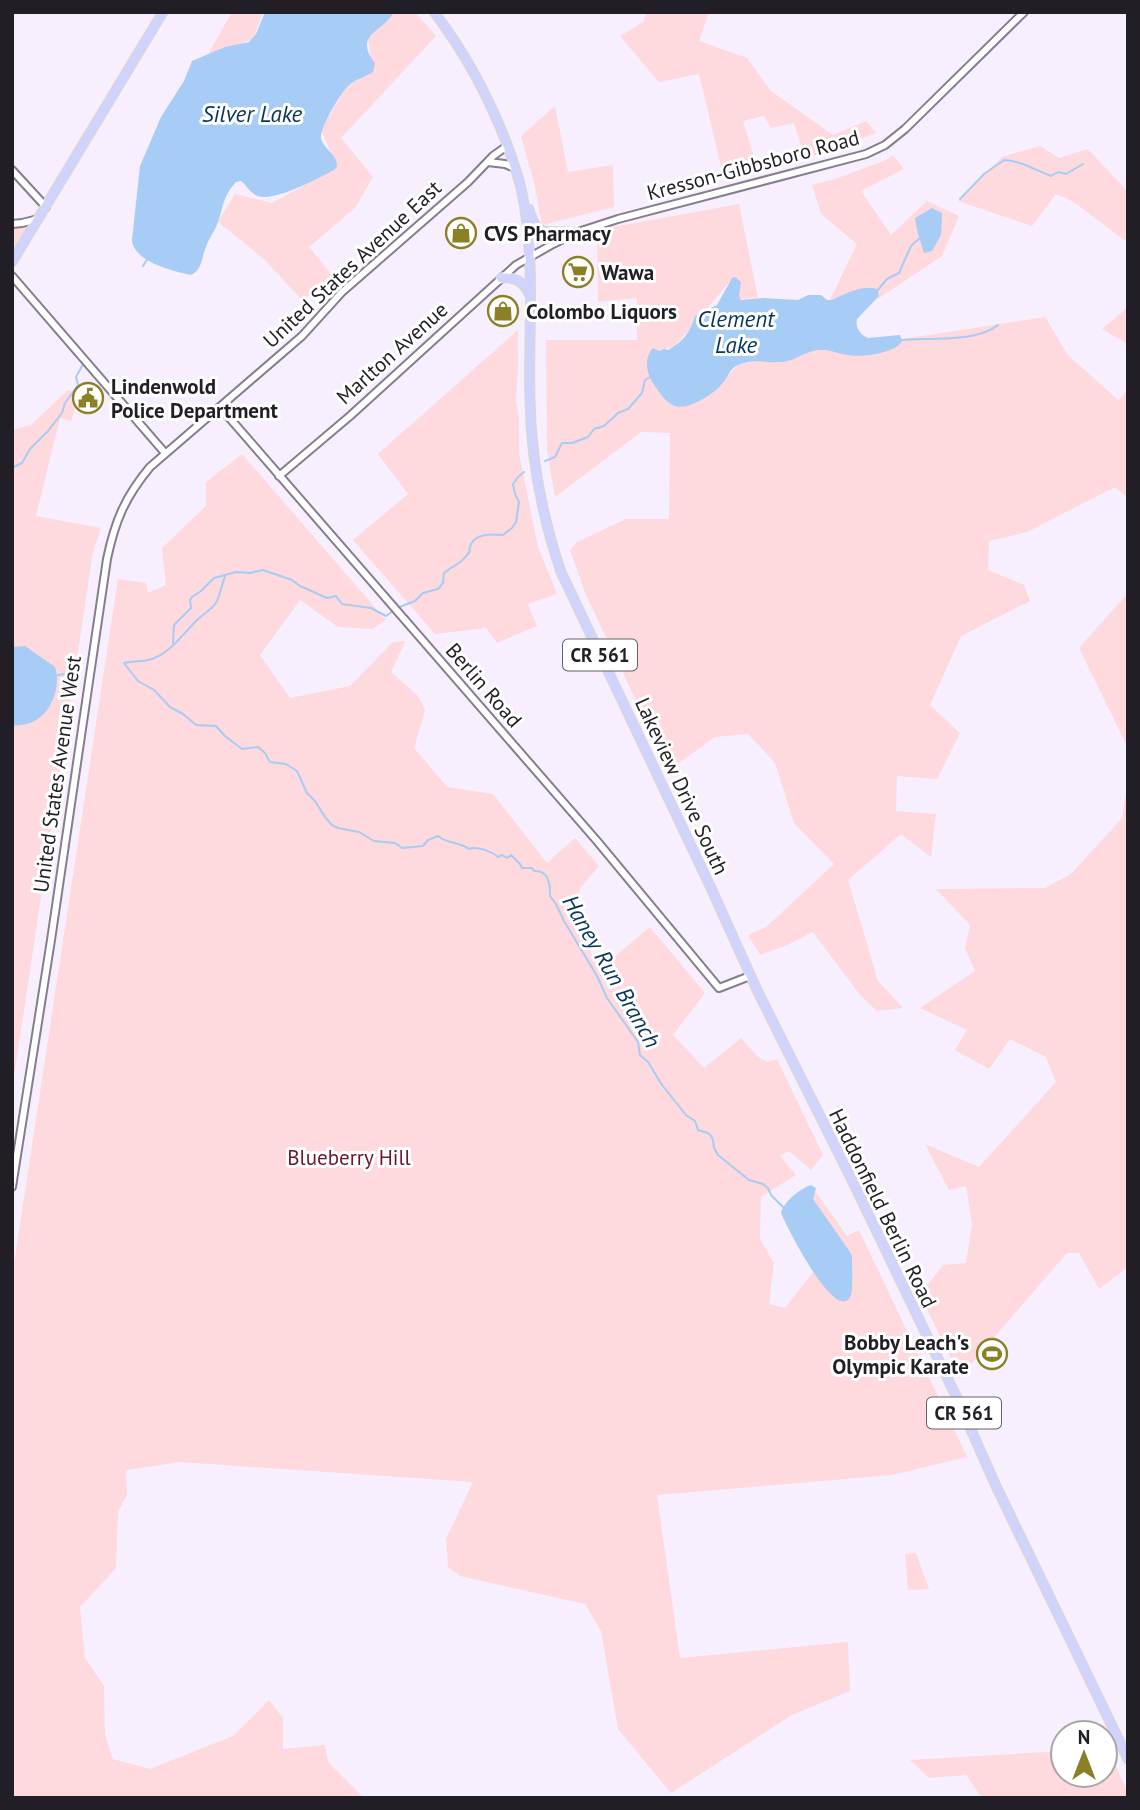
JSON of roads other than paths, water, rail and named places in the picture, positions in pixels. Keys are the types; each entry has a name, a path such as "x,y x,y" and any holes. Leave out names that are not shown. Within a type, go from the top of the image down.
{"main road":[{"path":"12,262 163,12"},
{"name":"Lakeview Drive South","path":"434,12 461,49 494,111 523,196 529,258 532,439 550,538 571,594 750,976"},
{"path":"523,196 536,227 553,233 575,233"},
{"path":"501,278 515,278 524,285 530,295"},
{"name":"Haddonfield Berlin Road","path":"750,976 956,1395 1128,1759"}],"street":[{"name":"Kresson-Gibbsboro Road","path":"529,258 575,233 618,219 866,155 885,145 905,129 1024,12"},
{"name":"United States Avenue East","path":"220,407 302,336 342,292 507,146"},
{"path":"488,162 515,167"},
{"path":"12,170 46,208"},
{"path":"12,224 40,218"},
{"name":"Marlton Avenue","path":"279,475 501,278 529,258"},
{"path":"12,276 165,453"},
{"name":"United States Avenue West","path":"12,1187 112,534 134,486 150,467 220,407"},
{"name":"Berlin Road","path":"220,407 597,841 719,988 750,976"}],"water":[{"name":"Silver Lake","path":"265,12 394,12 368,40 369,53 375,63 373,72 345,89 323,127 321,139 335,159 337,167 275,196 258,196 241,181 236,182 225,199 216,227 195,273 191,275 155,264 134,248 132,240 140,166 161,117 184,81 192,61 225,47 249,42 256,34"},
{"path":"932,208 942,213 941,235 932,251 924,253 915,218"},
{"name":"Clement Lake","path":"735,277 741,282 741,300 798,300 808,295 821,295 831,300 860,289 877,289 879,296 857,319 859,330 868,338 900,335 902,341 892,349 869,355 852,356 818,350 784,362 744,363 733,369 711,394 694,404 675,406 662,396 650,378 647,359 653,348 659,351 668,350 682,340 695,316 717,305"},
{"path":"25,646 55,667 56,688 52,702 44,714 30,723 12,726 12,647"},
{"path":"811,1185 816,1188 813,1199 852,1257 852,1292 844,1301 835,1298 812,1270 781,1213 793,1196"}],"waterway":[{"path":"960,199 984,174 1004,160 1051,176 1058,172 1066,174 1083,164"},
{"path":"877,291 887,279 899,273 911,246 920,238"},
{"path":"143,266 148,258"},
{"path":"900,340 965,337 989,331 998,325"},
{"path":"12,468 22,463 30,449 62,413 65,403 78,385 76,377 82,366"},
{"path":"545,461 555,457 562,443 572,443 588,437 594,429 604,426 618,413 628,409 642,393 645,380 650,377"},
{"path":"397,608 415,601 423,593 438,589 443,583 444,573 465,558 474,540 481,536 503,535 512,528 516,522 519,502 513,484 524,472"},
{"path":"173,643 174,625 191,608 192,597 214,578 236,572 263,570 292,580 327,598 336,596 342,604 371,608 386,616 393,611"},
{"name":"Haney Run Branch","path":"225,576 215,604 171,647 152,659 124,663 138,681 154,690 170,707 196,725 216,726 242,749 258,747 270,762 286,764 297,771 307,793 332,825 338,828 359,832 374,841 395,843 402,848 423,846 428,840 438,836 498,857 502,855 507,858 511,855 522,868 532,868 546,875 550,896 607,998 638,1042 640,1055 686,1115 695,1121 698,1130 711,1136 718,1155 749,1180 763,1184 783,1207"},
{"path":"58,675 64,674"}],"place":[{"name":"CVS Pharmacy","path":"461,233"},
{"name":"Wawa","path":"578,272"},
{"name":"Colombo Liquors","path":"503,311"},
{"name":"Lindenwold Police Department","path":"88,398"},
{"name":"Bobby Leach's Olympic Karate","path":"992,1354"}],"park label":[{"name":"Blueberry Hill","path":"349,1157"}]}
